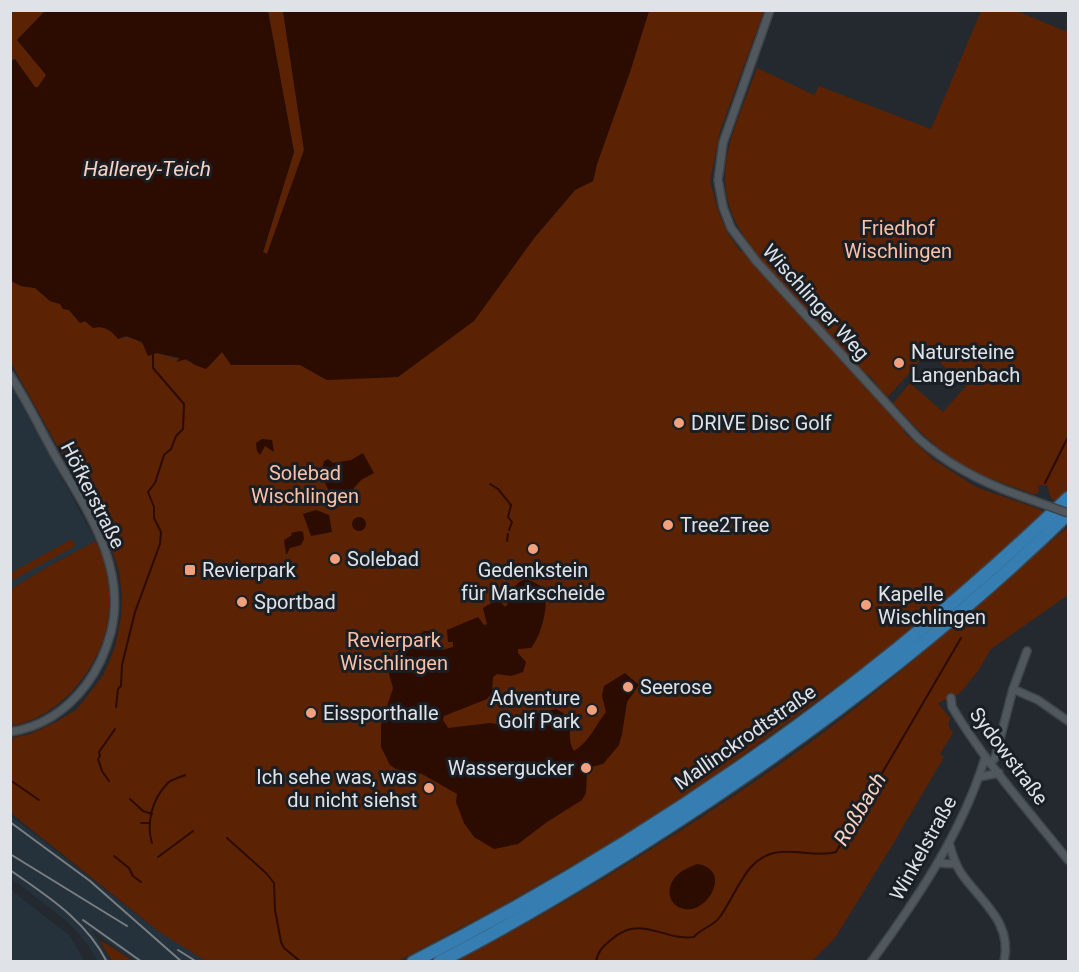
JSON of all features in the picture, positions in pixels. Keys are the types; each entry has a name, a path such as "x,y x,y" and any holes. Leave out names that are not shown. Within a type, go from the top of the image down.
{"highway":[{"name":"Mallinckrodtstraße","path":"412,962 502,915 618,847 727,775 884,661 974,586 1068,498"},
{"name":"Mallinckrodtstraße","path":"439,962 516,921 624,857 803,736 948,622 1068,513"}],"street":[{"name":"Wischlinger Weg","path":"770,10 731,118 719,159 718,186 723,207 732,228 757,262 918,438 958,469 979,480 1068,513"},
{"name":"Höfkerstraße","path":"10,375 101,538 112,573 115,598 113,624 108,642 87,684 68,705 48,719 10,732"},
{"name":"Winkelstraße","path":"871,962 903,918 938,862 988,760 995,758 1013,689 1027,651"},
{"path":"1013,689 1038,700 1068,721"},
{"name":"Sydowstraße","path":"951,698 952,707 988,760 1068,860"},
{"path":"979,777 999,772"},
{"path":"949,843 956,864 1003,928 1006,946 1004,962"},
{"path":"938,862 956,864"}],"shaded area":[{"path":"11,385 96,541 11,589"},
{"path":"11,816 158,931 206,961 135,961 92,930 110,961 98,961 68,922 11,878"},
{"path":"11,890 70,936 84,961 11,961"}],"green space":[{"path":"10,11 45,11 17,40 47,75 38,87 34,87 15,59 11,61"},
{"path":"268,11 283,11 304,150 267,254 263,253 294,152"},
{"name":"Revierpark Wischlingen","path":"649,11 764,11 720,131 710,181 727,232 741,252 750,245 736,222 728,199 725,178 732,136 757,68 814,95 819,86 931,129 981,11 1017,11 1065,31 1068,26 1068,489 1056,502 1051,498 1047,485 1038,485 1039,490 1036,495 994,480 955,460 922,433 893,403 910,383 943,412 966,386 928,352 887,398 869,375 859,373 905,424 904,432 933,459 976,487 1044,512 968,583 879,656 696,789 614,841 498,908 398,961 206,961 158,931 11,813 11,738 30,734 56,722 77,709 92,690 104,674 115,647 121,617 122,596 119,571 107,535 11,363 11,281 24,287 35,288 50,301 69,310 78,320 90,323 94,328 99,326 112,331 118,339 129,337 135,339 154,352 204,368 222,352 241,365 300,365 327,380 535,237 575,190 593,181"},
{"path":"1068,527 1068,595 991,649 978,671 960,693 938,703 950,718 948,725 953,733 940,754 944,757 835,938 812,961 456,962 631,862 800,750 903,669"},
{"path":"72,539 75,546 11,581 11,573"},
{"path":"96,541 106,569 109,589 108,619 97,655 75,688 61,701 46,713 11,726 11,589"},
{"path":"99,940 115,949 133,961 112,961"}],"water":[{"name":"Hallerey-Teich","path":"45,11 268,11 294,152 263,252 267,254 304,150 283,11 649,11 593,181 575,190 535,237 474,321 398,377 327,380 300,365 231,365 222,352 206,369 186,359 176,362 180,358 157,353 148,356 142,342 126,336 118,339 107,329 93,328 85,321 80,323 69,310 50,301 35,288 21,286 11,281 11,61 15,59 35,87 38,87 46,75 17,40"},
{"path":"262,439 272,440 274,452 265,446 260,455 256,443"},
{"path":"363,453 374,473 361,480 347,496 351,496 349,502 336,497 324,481 324,461 328,459 333,463 351,460"},
{"path":"316,510 329,515 332,532 311,536 303,514"},
{"path":"356,517 362,517 366,524 362,531 356,531 352,527 352,521"},
{"path":"303,532 304,539 301,545 290,548 286,554 284,540 292,535 291,533"},
{"path":"526,579 544,590 546,599 541,630 535,643 531,648 518,649 518,653 526,662 523,672 511,676 497,674 493,677 492,693 487,699 444,716 443,720 448,728 490,723 514,727 535,714 556,709 567,718 574,751 588,738 606,712 602,696 604,686 625,673 639,685 627,702 619,745 603,764 591,767 587,772 586,793 582,800 518,844 494,849 474,837 464,823 456,802 457,794 422,774 396,769 390,765 381,747 381,725 393,688 389,674 391,659 395,653 424,631 437,631 442,650 453,647 453,642 448,642 447,630 478,617 484,625 487,624 483,608 498,599 505,607 508,604 504,597"},
{"path":"697,864 708,868 714,874 713,890 701,905 693,909 678,907 671,900 670,895 673,880 678,874"}],"waterway":[{"path":"116,707 118,689 121,686 122,665 135,612 160,544 161,532 154,518 154,507 148,492 155,483 164,455 171,449 176,436 183,429 184,404 153,368 153,355"},
{"name":"Roßbach","path":"1045,483 1068,437"},
{"path":"490,484 498,489 511,505 508,517 512,522 509,530"},
{"path":"507,541 508,534"},
{"name":"Roßbach","path":"596,962 606,944 623,932 633,929 643,928 683,937 694,937 719,918 750,868 758,860 768,855 780,852 822,854 836,852 961,638"},
{"path":"109,781 98,759 99,752 115,729"},
{"path":"152,843 150,820 157,797 169,782 185,775"},
{"path":"10,780 39,800"},
{"path":"130,799 143,811 152,814"},
{"path":"141,823 150,823"},
{"path":"158,857 193,831"},
{"path":"227,838 274,883 275,910 281,942 284,948 301,962"},
{"path":"114,856 141,882"}],"railway":[{"path":"10,822 90,881 182,962"},
{"path":"10,854 127,926"},
{"path":"10,870 77,921 107,962"},
{"path":"83,920 142,962"},
{"path":"178,950 197,962"}],"place":[{"name":"Natursteine Langenbach","path":"899,363"},
{"name":"DRIVE Disc Golf","path":"679,423"},
{"name":"Tree2Tree","path":"668,525"},
{"name":"Gedenkstein für Markscheide","path":"533,549"},
{"name":"Solebad","path":"335,559"},
{"name":"Revierpark","path":"190,570"},
{"name":"Sportbad","path":"242,602"},
{"name":"Kapelle Wischlingen","path":"866,605"},
{"name":"Seerose","path":"628,687"},
{"name":"Adventure Golf Park","path":"592,710"},
{"name":"Eissporthalle","path":"311,713"},
{"name":"Wassergucker","path":"586,768"},
{"name":"Ich sehe was, was du nicht siehst","path":"429,788"}],"park label":[{"name":"Friedhof Wischlingen","path":"898,240"},
{"name":"Solebad Wischlingen","path":"305,484"}]}
